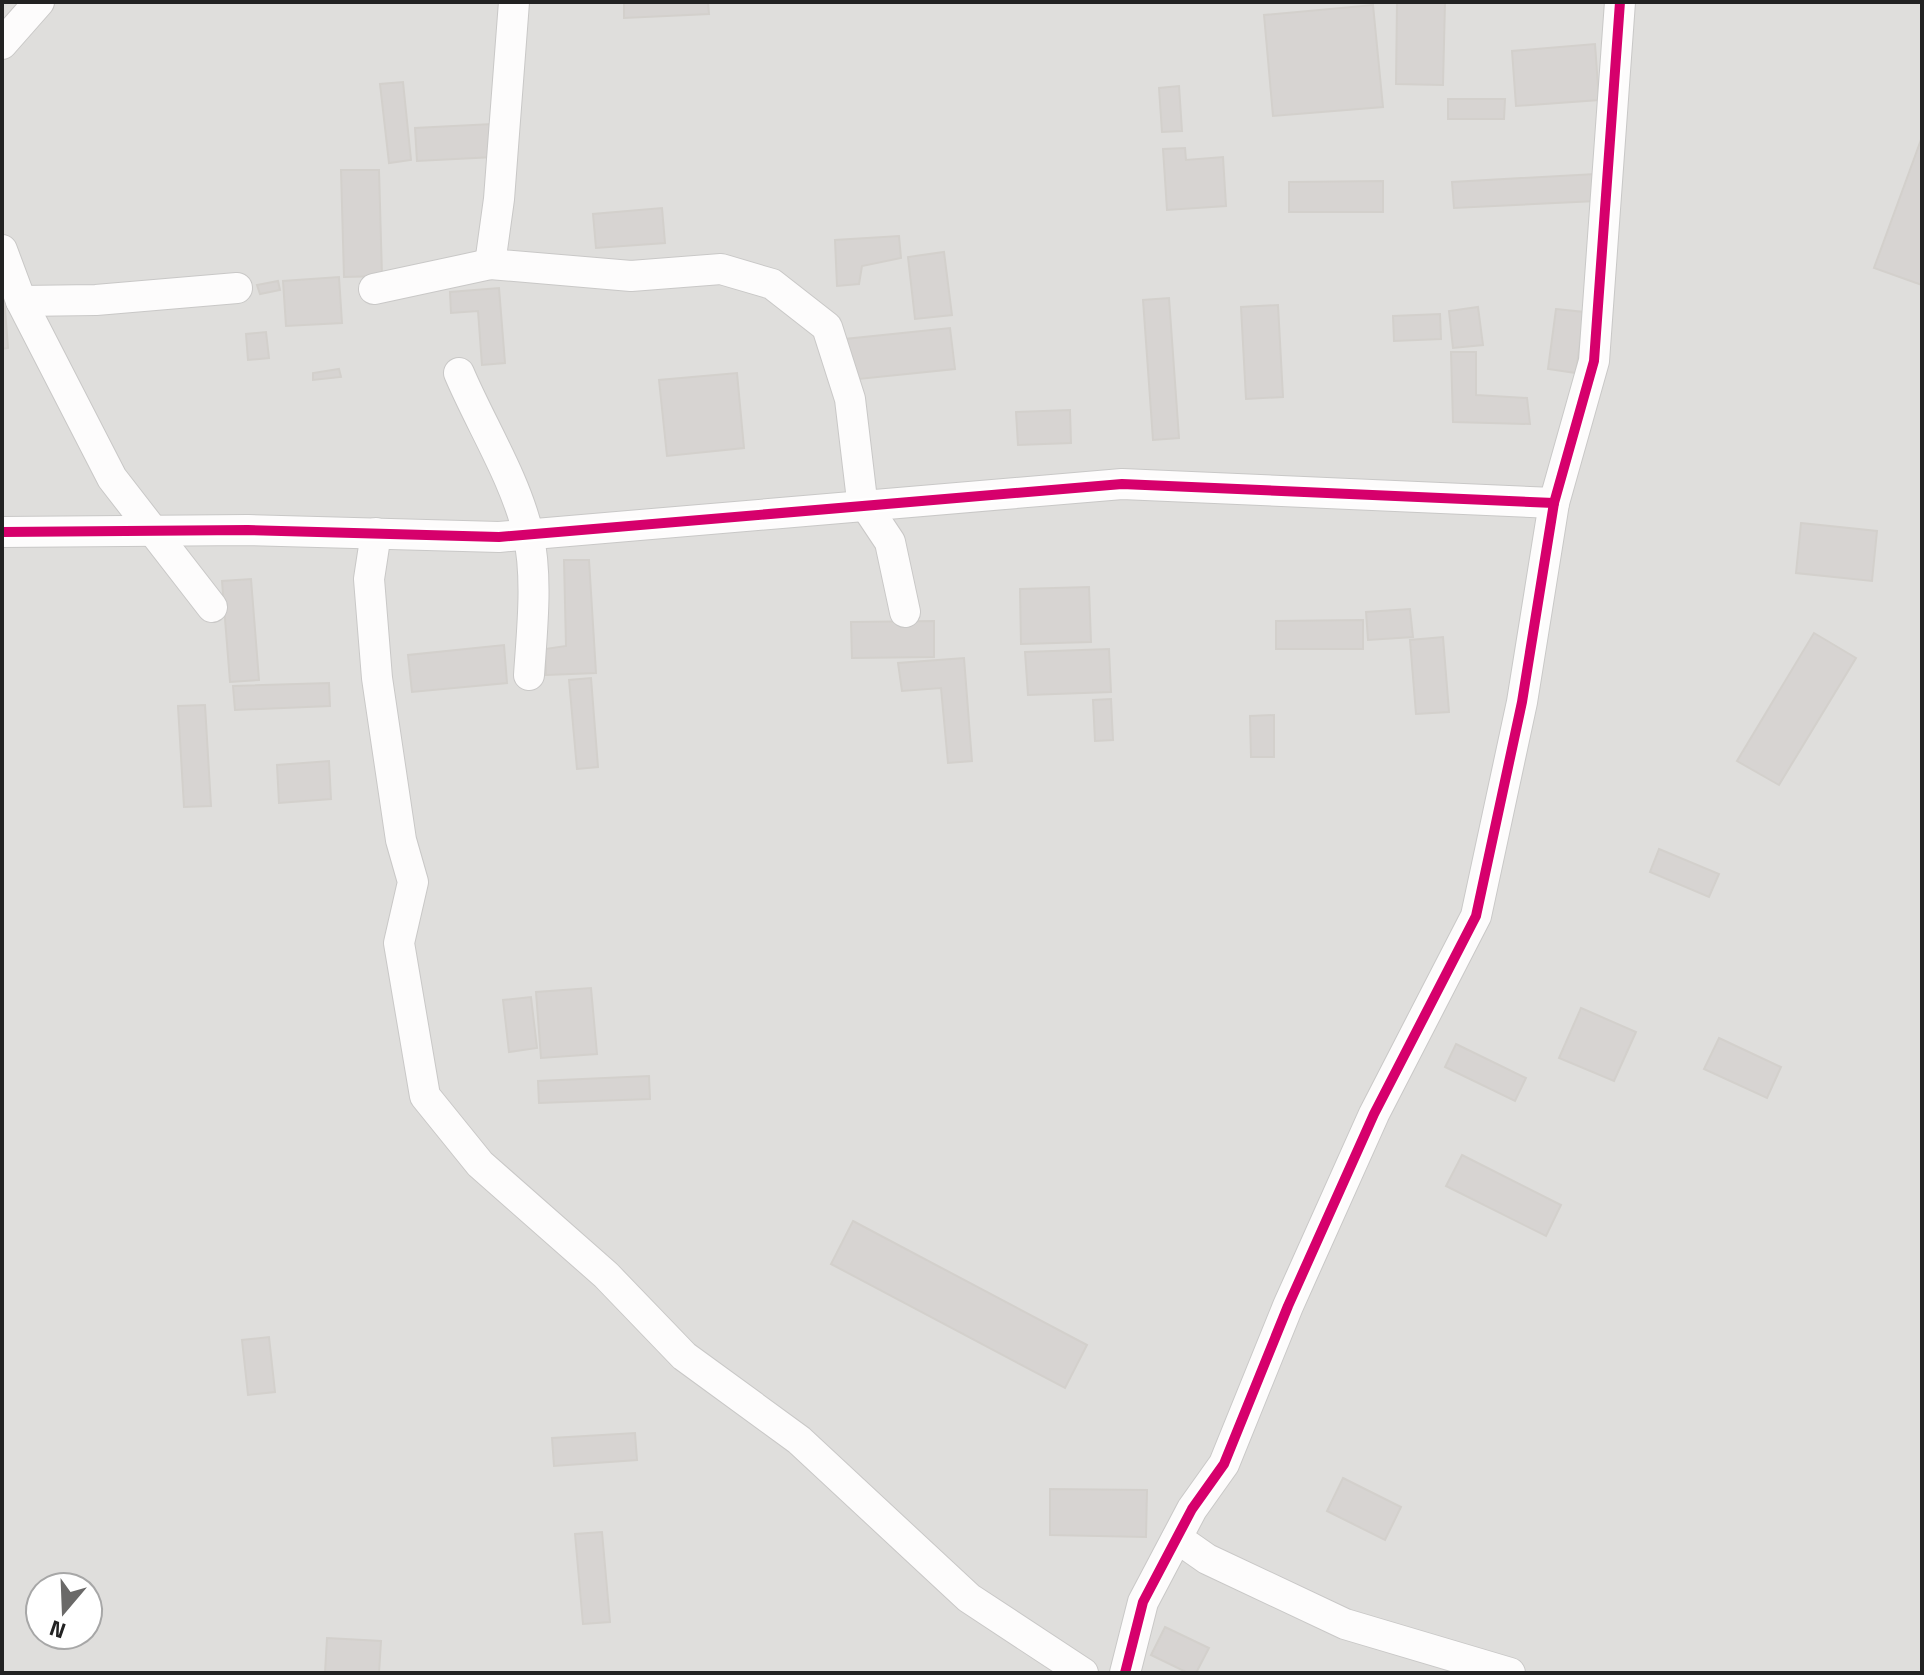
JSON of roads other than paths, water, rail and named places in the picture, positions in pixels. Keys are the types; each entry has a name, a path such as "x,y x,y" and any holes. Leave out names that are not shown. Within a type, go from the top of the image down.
{"street":[{"path":"2,44 39,2"},
{"path":"490,264 499,199 514,2"},
{"path":"1125,1673 1143,1602 1192,1509 1224,1464 1288,1306 1374,1114 1476,916 1522,702 1554,503 1594,361 1620,2"},
{"path":"2,250 21,301 112,478 212,607"},
{"path":"374,289 490,264 631,276 721,269 772,284 827,327 850,399 865,505 890,542 905,612"},
{"path":"21,301 96,300 237,288"},
{"path":"459,373 517,501 528,534 531,599 529,675"},
{"path":"2,532 528,534 1122,484 1554,503"},
{"path":"376,533 369,579 377,678 401,840 413,882 399,943 425,1096 480,1164 606,1275 684,1356 799,1440 969,1598 1083,1673"},
{"path":"1177,1538 1207,1559 1345,1624 1510,1673"}]}
